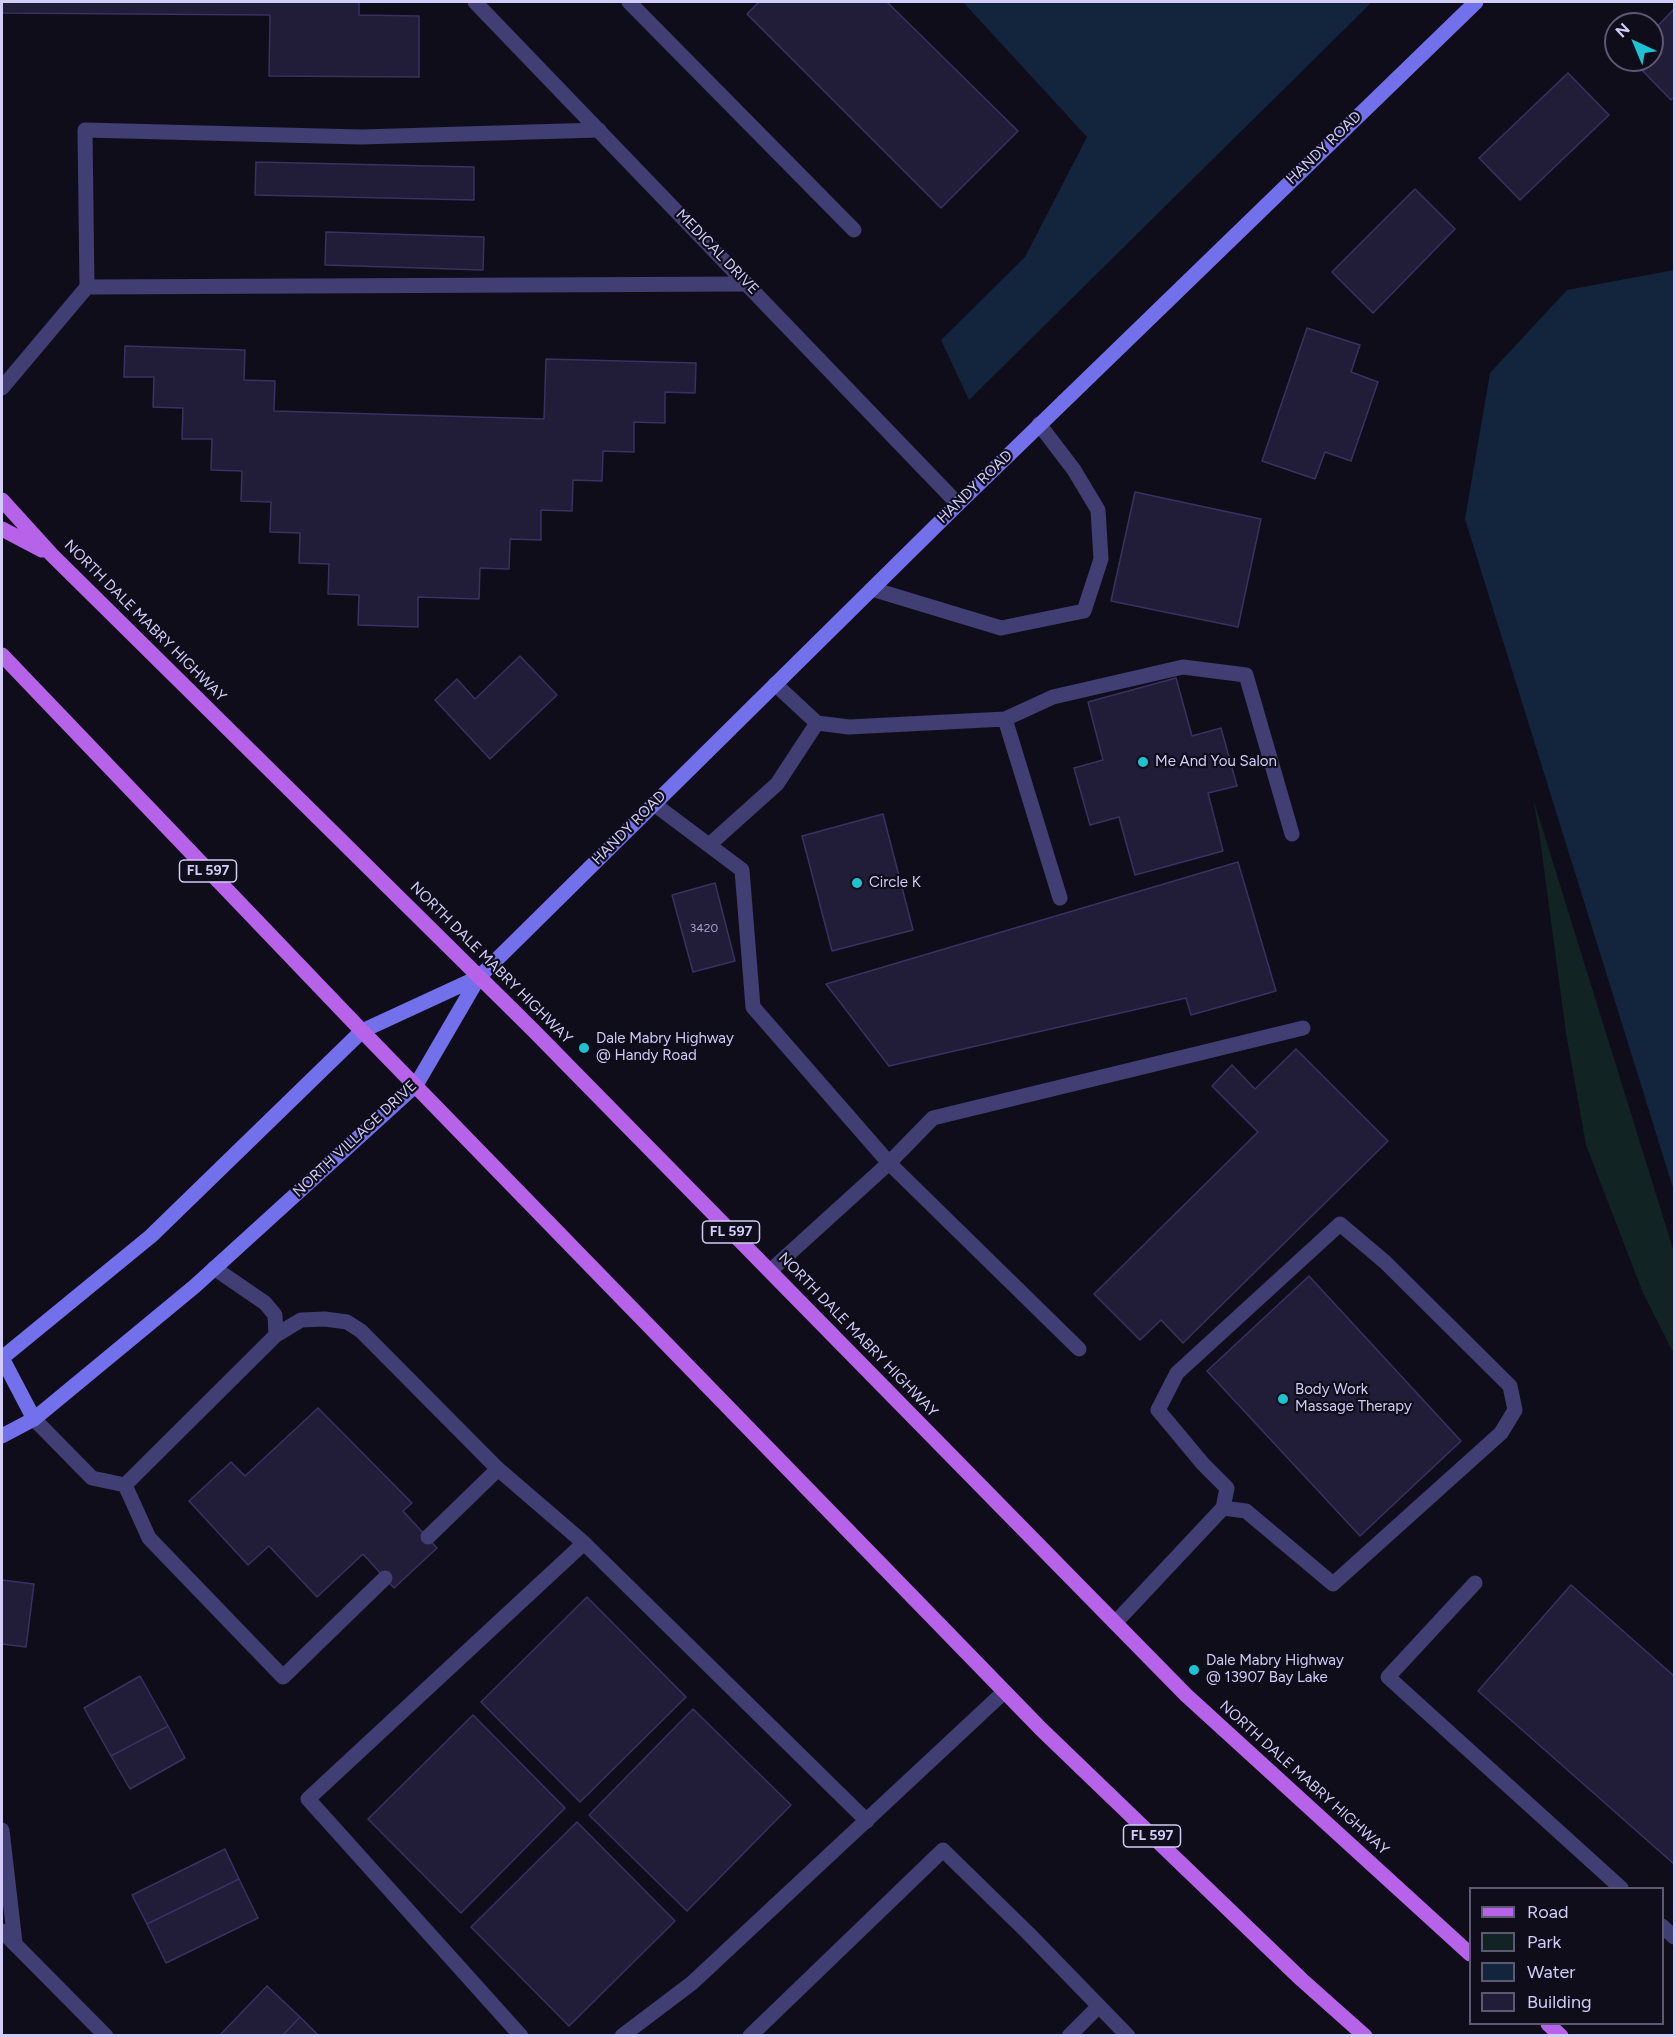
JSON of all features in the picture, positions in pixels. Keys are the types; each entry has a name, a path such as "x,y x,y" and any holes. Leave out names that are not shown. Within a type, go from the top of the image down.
{"main road":[{"name":"NORTH DALE MABRY HIGHWAY","path":"2,500 52,555 479,977 1186,1695 1469,1953"},
{"path":"2,529 52,555"},
{"name":"FL 597","path":"2,655 362,1031 1004,1692 1302,1980 1365,2036"},
{"path":"1549,2025 1561,2036"}],"street":[{"name":"MEDICAL DRIVE","path":"475,2 958,504"},
{"path":"629,2 854,231"},
{"name":"HANDY ROAD","path":"479,977 958,504 1476,2"},
{"path":"2,388 87,287 85,130 361,137 598,130"},
{"path":"87,287 747,284"},
{"path":"872,589 1001,628 1084,611 1101,559 1098,510 1074,470 1040,424"},
{"path":"775,684 818,723 849,727 1005,719 1053,697 1183,667 1246,675 1292,834"},
{"path":"1005,719 1060,898"},
{"path":"709,845 777,784 818,723"},
{"path":"654,804 742,870 753,1007 889,1163 1079,1349"},
{"path":"125,1485 92,1478 34,1419 2,1358 151,1236 362,1031 479,977"},
{"name":"NORTH VILLAGE DRIVE","path":"2,1436 34,1419 214,1268 416,1085 479,977"},
{"path":"770,1271 889,1163 933,1118 1303,1028"},
{"path":"1115,1623 1223,1508 1227,1488 1203,1464 1158,1410 1177,1373 1340,1224 1385,1262 1510,1386 1515,1410 1501,1433 1333,1584 1246,1511 1223,1508"},
{"path":"214,1268 265,1304 275,1315 276,1335"},
{"path":"125,1485 276,1335 301,1320 325,1319 347,1322 361,1331 498,1469 584,1543 867,1821"},
{"path":"428,1537 498,1469"},
{"path":"125,1485 149,1538 283,1677 385,1578"},
{"path":"521,2036 309,1799 584,1543"},
{"path":"1475,1583 1388,1677 1620,1887"},
{"path":"622,2036 692,1983 1004,1692"},
{"path":"2,1830 15,1943"},
{"path":"750,2036 943,1851 1028,1933 1128,2036"},
{"path":"2,1931 106,2036"},
{"path":"1069,2036 1099,2006"}],"green space":[{"path":"1533,798 1674,1252 1674,1354 1643,1293 1586,1145 1566,1033"}],"water":[{"path":"963,2 1372,2 969,400 941,340 1025,257 1087,137"},
{"path":"1674,270 1674,1191 1465,519 1490,373 1567,290"}],"building":[{"path":"2,2 359,2 359,15 419,16 419,77 269,76 270,15 2,13"},
{"path":"759,2 887,2 1018,131 941,208 747,14"},
{"path":"1674,9 1674,97 1671,100 1644,72 1664,72 1664,19"},
{"path":"1568,73 1609,115 1520,200 1479,158"},
{"path":"256,162 474,167 474,200 255,195"},
{"path":"1415,189 1455,229 1373,313 1332,272"},
{"path":"326,232 484,237 483,270 325,265"},
{"path":"1307,328 1360,345 1351,372 1378,382 1351,461 1325,452 1315,479 1262,461"},
{"path":"125,346 245,350 244,380 275,381 274,411 544,419 546,359 696,363 695,393 665,392 665,423 634,422 634,452 603,451 602,481 573,480 572,511 541,510 541,540 510,539 509,569 480,568 479,599 418,597 418,627 358,625 359,595 328,594 329,564 299,563 300,533 270,532 271,502 241,501 242,471 211,470 212,439 182,439 183,408 153,407 154,377 124,377"},
{"path":"1135,492 1261,519 1238,627 1111,601"},
{"path":"520,656 557,695 490,759 435,700 457,679 475,699"},
{"path":"1176,678 1192,736 1221,728 1237,786 1208,793 1223,851 1135,875 1119,817 1090,825 1074,768 1103,760 1088,702"},
{"name":"Circle K","path":"883,814 913,930 832,951 802,836"},
{"path":"1238,862 1276,991 1191,1015 1186,998 889,1066 826,984"},
{"path":"715,883 735,961 693,972 672,895"},
{"path":"1296,1049 1388,1141 1183,1343 1161,1320 1140,1340 1094,1294 1258,1132 1212,1086 1232,1065 1255,1089"},
{"path":"1309,1276 1461,1441 1360,1536 1207,1371"},
{"path":"318,1408 412,1503 403,1511 437,1548 394,1588 363,1554 317,1597 269,1546 248,1565 189,1501 231,1462 245,1476"},
{"path":"2,1580 34,1584 26,1647 2,1644"},
{"path":"1571,1585 1674,1676 1674,1864 1478,1691"},
{"path":"587,1597 686,1697 580,1802 481,1702"},
{"path":"140,1676 168,1726 111,1756 84,1708"},
{"path":"693,1709 791,1805 687,1911 589,1815"},
{"path":"473,1715 565,1808 461,1913 368,1819"},
{"path":"168,1726 185,1758 130,1789 111,1756"},
{"path":"577,1822 675,1921 569,2026 471,1927"},
{"path":"225,1849 239,1879 147,1924 132,1895"},
{"path":"239,1879 258,1918 166,1963 147,1924"},
{"path":"267,1986 300,2017 282,2036 219,2036"},
{"path":"300,2017 319,2036 282,2036"}],"place":[{"name":"Me And You Salon","path":"1143,762"},
{"name":"Circle K","path":"857,883"},
{"name":"Dale Mabry Highway @ Handy Road","path":"584,1048"},
{"name":"Body Work Massage Therapy","path":"1283,1399"},
{"name":"Dale Mabry Highway @ 13907 Bay Lake","path":"1194,1670"}]}
